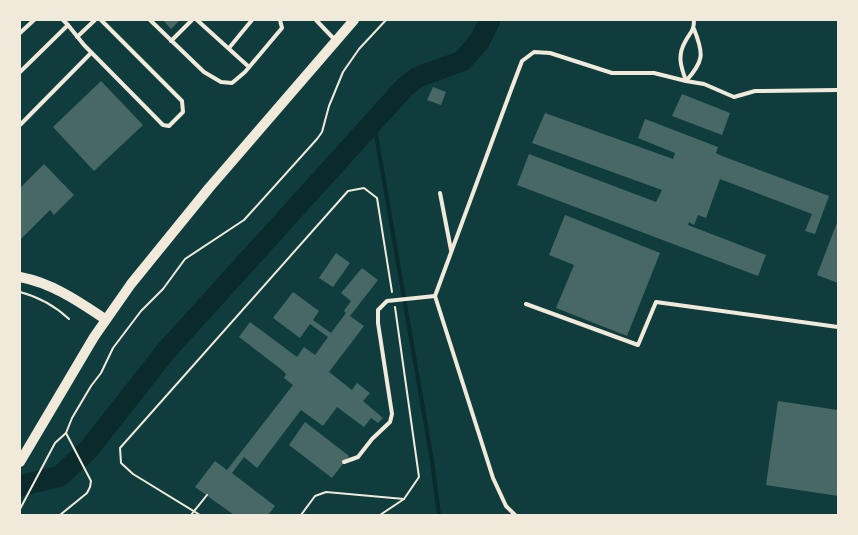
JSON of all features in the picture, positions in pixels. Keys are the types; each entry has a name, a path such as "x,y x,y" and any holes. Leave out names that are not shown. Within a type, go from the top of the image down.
{"main road":[{"path":"20,462 105,319 131,284 203,195 354,20"},
{"path":"20,277 42,282 55,288 105,319"}],"lane":[{"path":"20,33 34,20"},
{"path":"64,20 84,46 163,125 169,126 184,112 182,101 100,20"},
{"path":"77,37 96,20"},
{"path":"150,20 204,72 221,82 232,83 249,67 282,28 280,20"},
{"path":"171,41 192,20"},
{"path":"197,20 249,67"},
{"path":"229,48 252,20"},
{"path":"316,20 336,41"},
{"path":"686,81 699,67 701,47 694,29 694,20"},
{"path":"20,72 68,25"},
{"path":"686,81 679,64 684,43 694,29"},
{"path":"515,515 506,506 493,478 435,296 522,61 534,52 550,54 612,73 654,73 704,84 734,97 755,91 838,90"},
{"path":"20,125 91,53"},
{"path":"440,193 451,252"},
{"path":"344,462 358,457 372,439 390,422 392,414 378,323 378,310 387,301 435,296"},
{"path":"526,304 638,345 656,302 838,328"}],"path":[{"path":"20,509 55,443 66,433 72,418 101,373 114,348 141,310 163,290 185,259 244,220 317,139 322,132 329,106 343,72 359,49 386,20"},
{"path":"200,515 133,474 121,463 120,448 348,190 364,188 377,198 395,300 419,477 404,499 380,515"},
{"path":"20,292 38,297 58,308 69,319"},
{"path":"60,515 87,493 90,487 90,475 66,433"},
{"path":"301,515 315,496 326,492 404,499"},
{"path":"191,515 207,495"}],"building":[{"path":"163,20 180,20 171,29"},
{"path":"101,81 143,125 94,171 53,127"},
{"path":"433,87 446,92 441,105 427,100"},
{"path":"682,94 730,113 722,135 672,116"},
{"path":"545,113 673,159 675,153 638,138 645,119 718,147 716,153 722,156 829,196 815,234 805,231 812,214 720,179 706,218 698,215 694,225 689,222 688,225 766,255 758,276 517,185 529,154 656,202 662,190 532,143"},
{"path":"44,164 74,195 54,215 50,210 20,240 20,188"},
{"path":"565,215 660,253 627,336 556,308 574,265 549,255"},
{"path":"838,220 838,283 817,275"},
{"path":"336,253 350,263 333,287 319,278"},
{"path":"362,268 378,280 350,316 364,326 329,372 352,390 357,383 370,393 363,401 383,418 378,423 371,418 364,427 337,407 323,426 301,410 257,468 244,457 232,473 275,506 268,515 234,515 195,487 215,461 227,470 293,385 284,378 286,374 282,370 239,337 250,322 297,357 304,347 315,355 328,337 310,324 300,338 273,318 293,292 319,311 313,320 331,333 346,313 344,311 351,301 341,293"},
{"path":"778,401 838,410 838,496 766,485"},
{"path":"305,422 349,456 332,478 289,445"}],"waterway":[{"path":"20,486 60,476 89,449 166,351 405,87 418,77 462,61 479,42 490,20"},
{"path":"374,123 432,461 439,515"}]}
